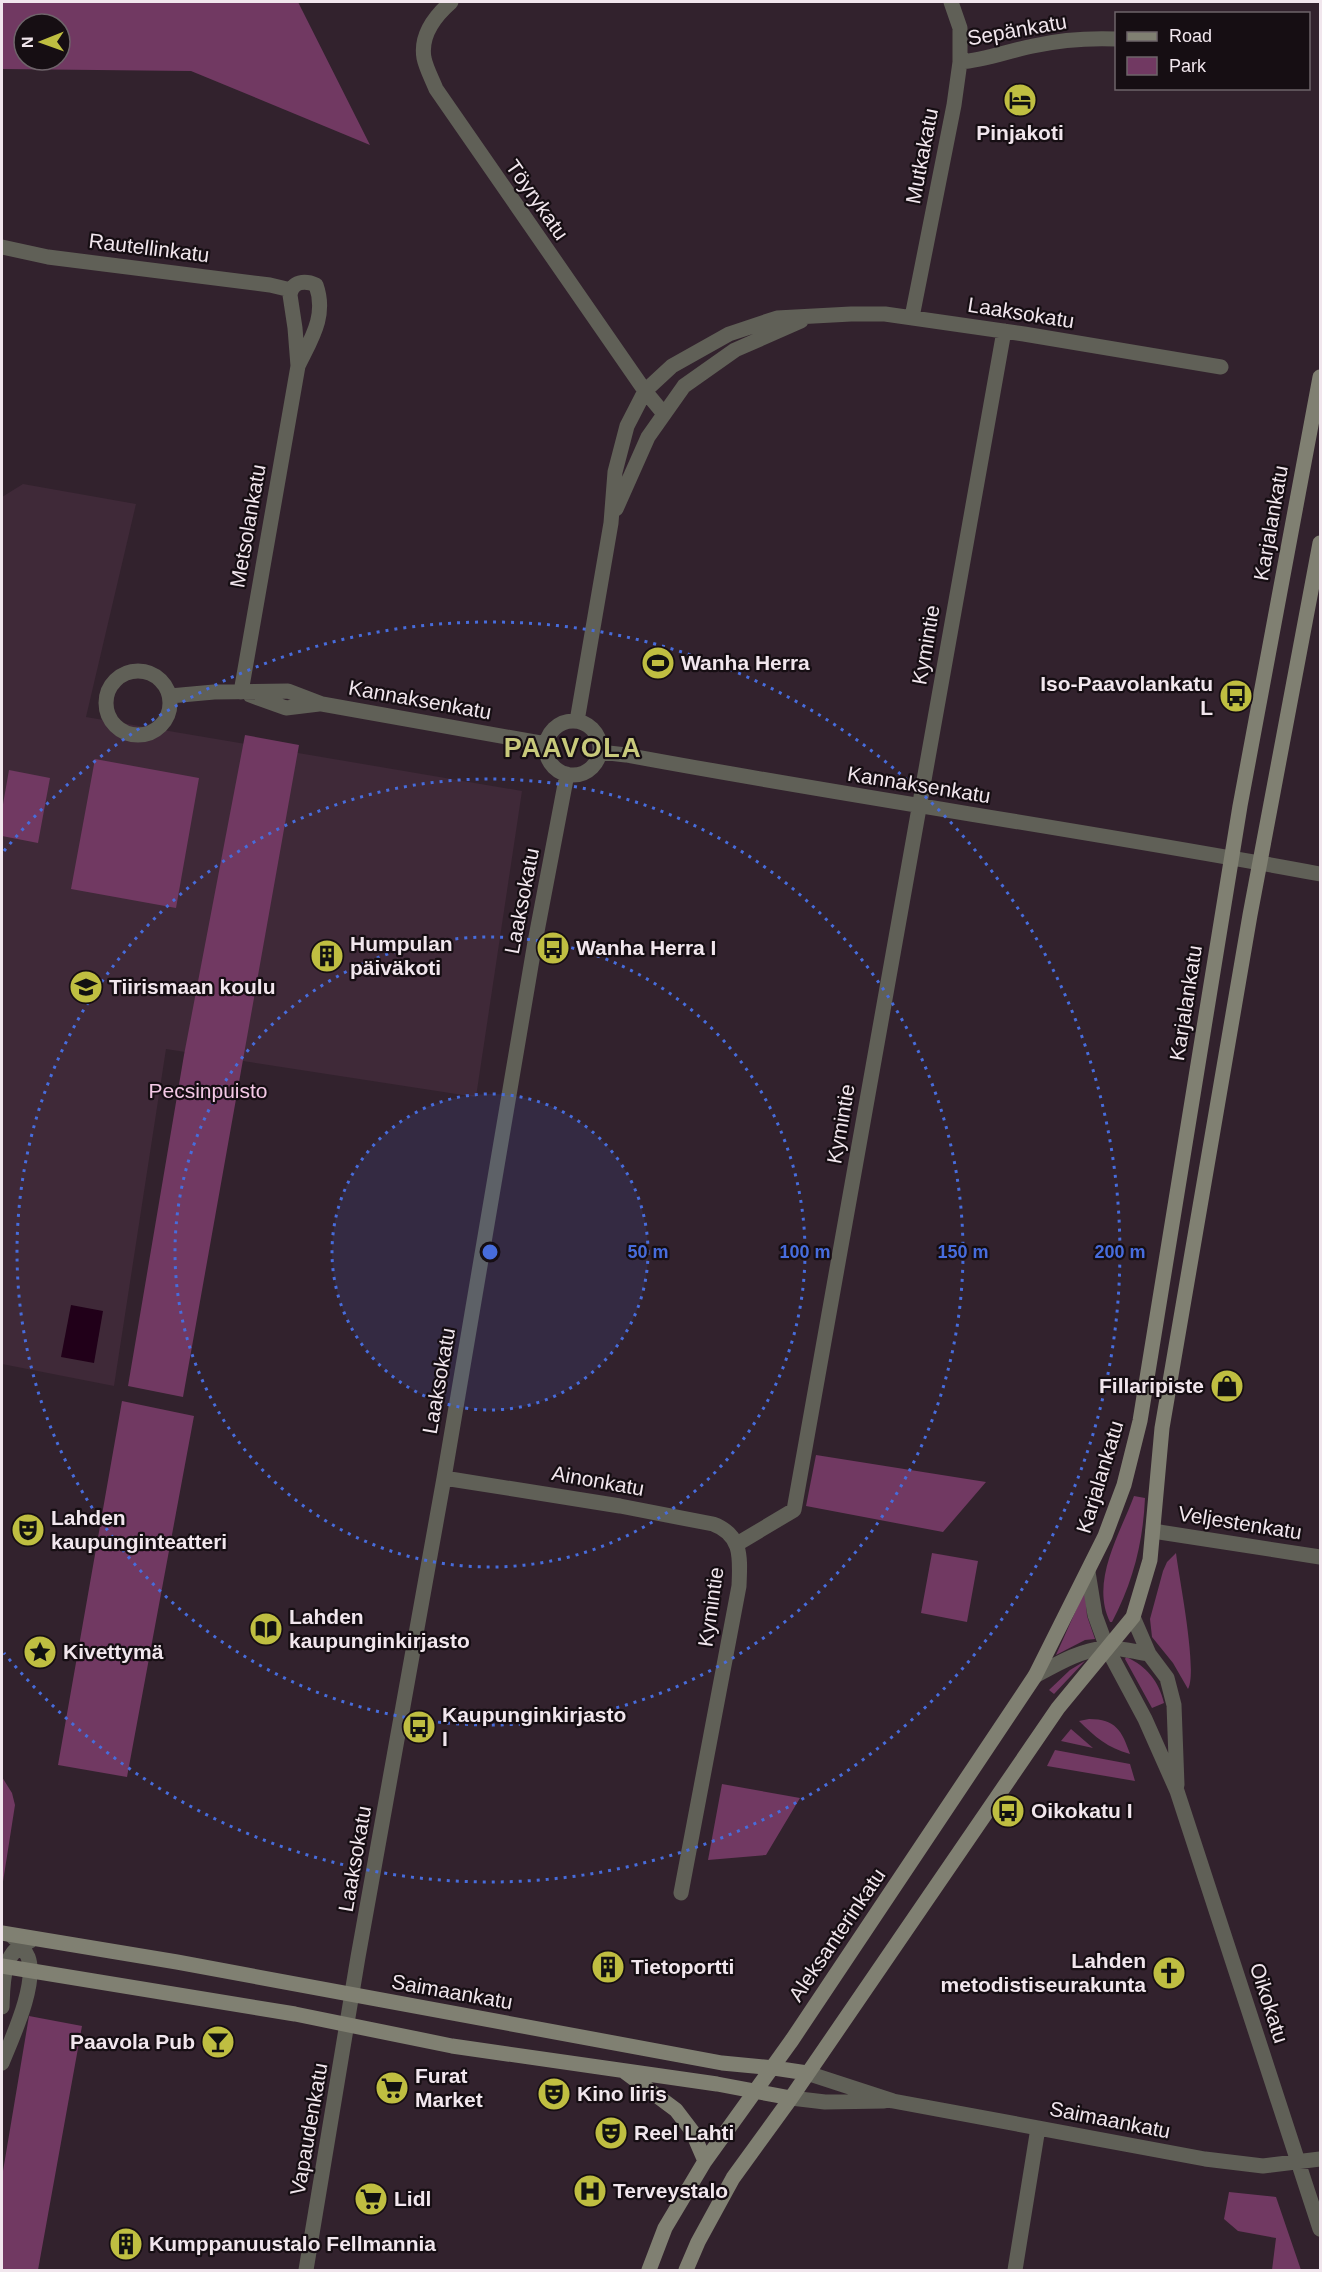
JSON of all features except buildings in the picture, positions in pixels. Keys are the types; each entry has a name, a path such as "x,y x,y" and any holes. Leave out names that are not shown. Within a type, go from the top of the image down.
{"main road":[{"name":"Karjalankatu","path":"1060,1623 1105,1536 1124,1485 1140,1421 1231,858 1320,380"},
{"path":"686,2271 698,2242 734,2178 1058,1708 1133,1617 1150,1560 1162,1428 1260,863 1320,543"},
{"name":"Aleksanterinkatu","path":"650,2271 665,2228 705,2161 774,2067 1035,1676 1060,1623"},
{"name":"Saimaankatu","path":"11,1937 36,1939 352,1994 722,2063 774,2067 807,2073"},
{"name":"Saimaankatu","path":"4,1966 349,2025 452,2046 623,2070 791,2098"},
{"name":"Saimaankatu","path":"623,2070 676,2110 692,2131 705,2161"}],"street":[{"name":"Töyrykatu","path":"451,2 433,20 426,36 423,57 436,89 645,391 664,414"},
{"name":"Mutkakatu","path":"912,317 954,105 960,62 960,28 951,2"},
{"name":"Sepänkatu","path":"960,62 978,60 1034,46 1091,38 1115,39"},
{"name":"Rautellinkatu","path":"2,247 48,257 270,285 291,290"},
{"name":"Metsolankatu","path":"241,692 298,366 296,328 290,306 291,290 297,283 307,281 316,285 321,298 320,311 315,329 298,366"},
{"name":"Laaksokatu","path":"577,721 611,523 615,472 627,426 645,391 672,366 729,334 777,318 874,314 912,317 1004,331 1221,367"},
{"name":"Laaksokatu","path":"611,523 648,437 684,386 735,350 813,315"},
{"name":"Kymintie","path":"681,1893 739,1586 740,1556 737,1544 794,1510 1004,331"},
{"path":"138,670 149,672 159,678 170,696 168,717 154,732 144,735 123,732 109,718 106,708 106,697 110,686 117,677 127,672 138,670"},
{"name":"Kannaksenkatu","path":"170,696 241,692 286,708 322,704 546,744"},
{"path":"577,721 590,726 598,738 600,752 594,765 582,773 567,774 555,768 547,757 546,744 551,731 563,722 577,721"},
{"name":"Kannaksenkatu","path":"600,752 626,754 919,807 1320,874"},
{"name":"Laaksokatu","path":"352,1994 444,1478 535,942 567,774"},
{"name":"Ainonkatu","path":"444,1478 620,1506 713,1524 724,1528 737,1544"},
{"name":"Veljestenkatu","path":"1153,1531 1320,1557"},
{"name":"Oikokatu","path":"1088,1572 1095,1615 1107,1648 1145,1719 1177,1791 1320,2229"},
{"name":"Oikokatu","path":"1133,1617 1149,1654 1167,1678 1174,1705 1177,1791"},
{"path":"1035,1676 1065,1659 1085,1652 1107,1648 1149,1654"},
{"path":"2,2007 4,1966 12,1952 11,1937"},
{"path":"2,2063 23,2008 31,1971 28,1957 11,1937"},
{"name":"Vapaudenkatu","path":"306,2271 349,2025 352,1994"},
{"name":"Saimaankatu","path":"807,2073 893,2101 1205,2159 1263,2166 1320,2159"},
{"name":"Saimaankatu","path":"791,2098 825,2102 893,2101"},
{"path":"1015,2271 1038,2128"}],"shaded area":[{"path":"23,484 136,504 86,717 522,791 476,1097 166,1049 114,1386 2,1364 2,497"},
{"path":"71,1305 103,1311 94,1363 61,1357"}],"green space":[{"path":"2,2 298,2 370,145 191,71 72,70 72,12 12,12 12,69 2,69"},
{"name":"Pecsinpuisto","path":"245,735 299,745 183,1397 128,1386 184,1055"},
{"path":"95,759 199,778 176,908 71,889"},
{"path":"9,770 50,778 38,843 2,836 2,810"},
{"path":"122,1401 194,1416 127,1777 58,1765"},
{"path":"816,1455 986,1482 943,1532 806,1506"},
{"path":"1134,1496 1145,1498 1142,1531 1136,1562 1126,1592 1110,1622 1103,1590 1105,1574 1109,1558"},
{"path":"932,1553 978,1561 967,1622 921,1613"},
{"path":"1176,1553 1191,1664 1188,1689 1173,1663 1152,1637 1150,1619 1163,1571 1167,1562"},
{"path":"1085,1590 1087,1616 1095,1639 1085,1640 1056,1655"},
{"path":"1126,1657 1140,1665 1151,1676 1159,1688 1164,1703 1152,1708"},
{"path":"1085,1661 1054,1694 1049,1690 1070,1670"},
{"path":"1089,1719 1106,1721 1117,1728 1130,1754 1102,1741 1079,1721"},
{"path":"1071,1729 1093,1748 1061,1741"},
{"path":"1055,1750 1130,1764 1135,1781 1047,1766"},
{"path":"2,1777 12,1793 15,1805 2,1888"},
{"path":"722,1784 800,1798 766,1855 708,1860"},
{"path":"29,2016 82,2026 38,2270 2,2270 2,2177"},
{"path":"1229,2192 1276,2197 1301,2270 1272,2270 1276,2238 1238,2231 1224,2219"}],"place":[{"name":"Pinjakoti","path":"1020,100"},
{"name":"Wanha Herra","path":"658,663"},
{"name":"Iso-Paavolankatu L","path":"1236,696"},
{"name":"Wanha Herra I","path":"553,948"},
{"name":"Humpulan päiväkoti","path":"327,956"},
{"name":"Tiirismaan koulu","path":"86,987"},
{"name":"Fillaripiste","path":"1227,1386"},
{"name":"Lahden kaupunginteatteri","path":"28,1530"},
{"name":"Lahden kaupunginkirjasto","path":"266,1629"},
{"name":"Kivettymä","path":"40,1652"},
{"name":"Kaupunginkirjasto I","path":"419,1727"},
{"name":"Oikokatu I","path":"1008,1811"},
{"name":"Tietoportti","path":"608,1967"},
{"name":"Lahden metodistiseurakunta","path":"1169,1973"},
{"name":"Paavola Pub","path":"218,2042"},
{"name":"Furat Market","path":"392,2088"},
{"name":"Kino Iiris","path":"554,2094"},
{"name":"Reel Lahti","path":"611,2133"},
{"name":"Terveystalo","path":"590,2191"},
{"name":"Lidl","path":"371,2199"},
{"name":"Kumppanuustalo Fellmannia","path":"126,2244"}],"district":[{"name":"PAAVOLA","path":"573,748"}]}
